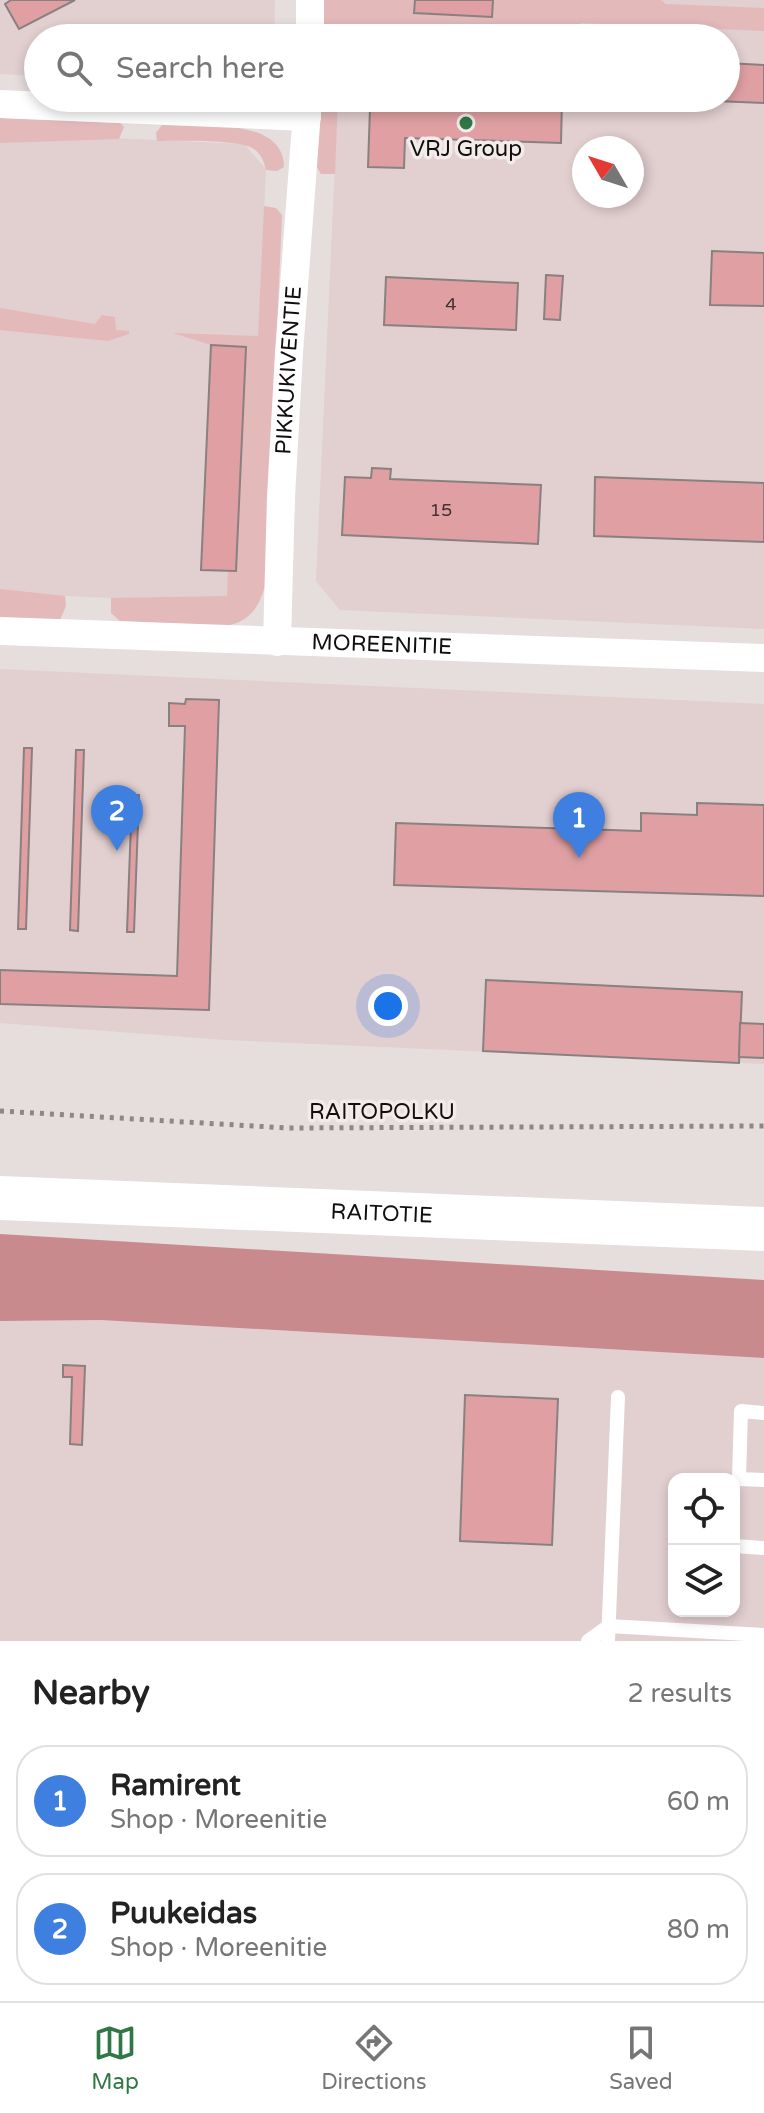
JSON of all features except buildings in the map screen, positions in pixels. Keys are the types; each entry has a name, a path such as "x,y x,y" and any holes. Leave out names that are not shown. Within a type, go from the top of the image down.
{"main road":[{"name":"RAITOTIE","path":"0,1198 764,1229"}],"street":[{"path":"310,0 310,24"},
{"path":"0,104 24,104"},
{"name":"PIKKUKIVENTIE","path":"277,642 290,338 308,112"},
{"name":"MOREENITIE","path":"0,631 764,658"}],"lane":[{"path":"608,1634 618,1397"},
{"path":"764,1413 741,1411 739,1479 764,1480"},
{"path":"740,1546 764,1548"},
{"path":"588,1641 608,1634 764,1635"}],"path":[{"name":"RAITOPOLKU","path":"0,1111 287,1128 764,1126"}],"shaded area":[{"path":"0,0 275,0 274,24 24,24 24,75 0,74"},
{"path":"322,0 661,0 666,4 764,8 764,31 740,30 740,24 322,24"},
{"path":"343,0 764,0 764,629 340,610 316,581 337,112 740,112 740,24 342,24"},
{"path":"318,112 337,112 335,174 321,174 315,164"},
{"path":"0,118 120,123 124,127 119,139 0,143"},
{"path":"162,125 216,126 255,132 270,139 280,151 284,167 277,171 266,170 257,151 247,146 208,141 157,141 156,133"},
{"path":"0,133 244,144 266,169 247,581 223,603 0,593"},
{"path":"264,206 276,208 282,215 264,590 247,617 224,626 120,621 111,613 111,598 227,596 228,571 236,571 246,347 211,345 173,333 258,336"},
{"path":"0,308 95,324 102,315 115,317 116,330 129,331 129,334 108,341 0,330"},
{"path":"0,589 65,596 66,606 60,620 0,618"},
{"path":"0,669 764,704 764,1064 226,1040 0,1023"},
{"path":"0,1234 764,1280 764,1358 101,1320 0,1321"},
{"path":"101,1320 764,1358 764,1641 0,1641 0,1321"}],"place":[{"name":"VRJ Group","path":"466,123"},
{"name":"Puukeidas","path":"117,851"},
{"name":"Ramirent","path":"579,858"}]}
